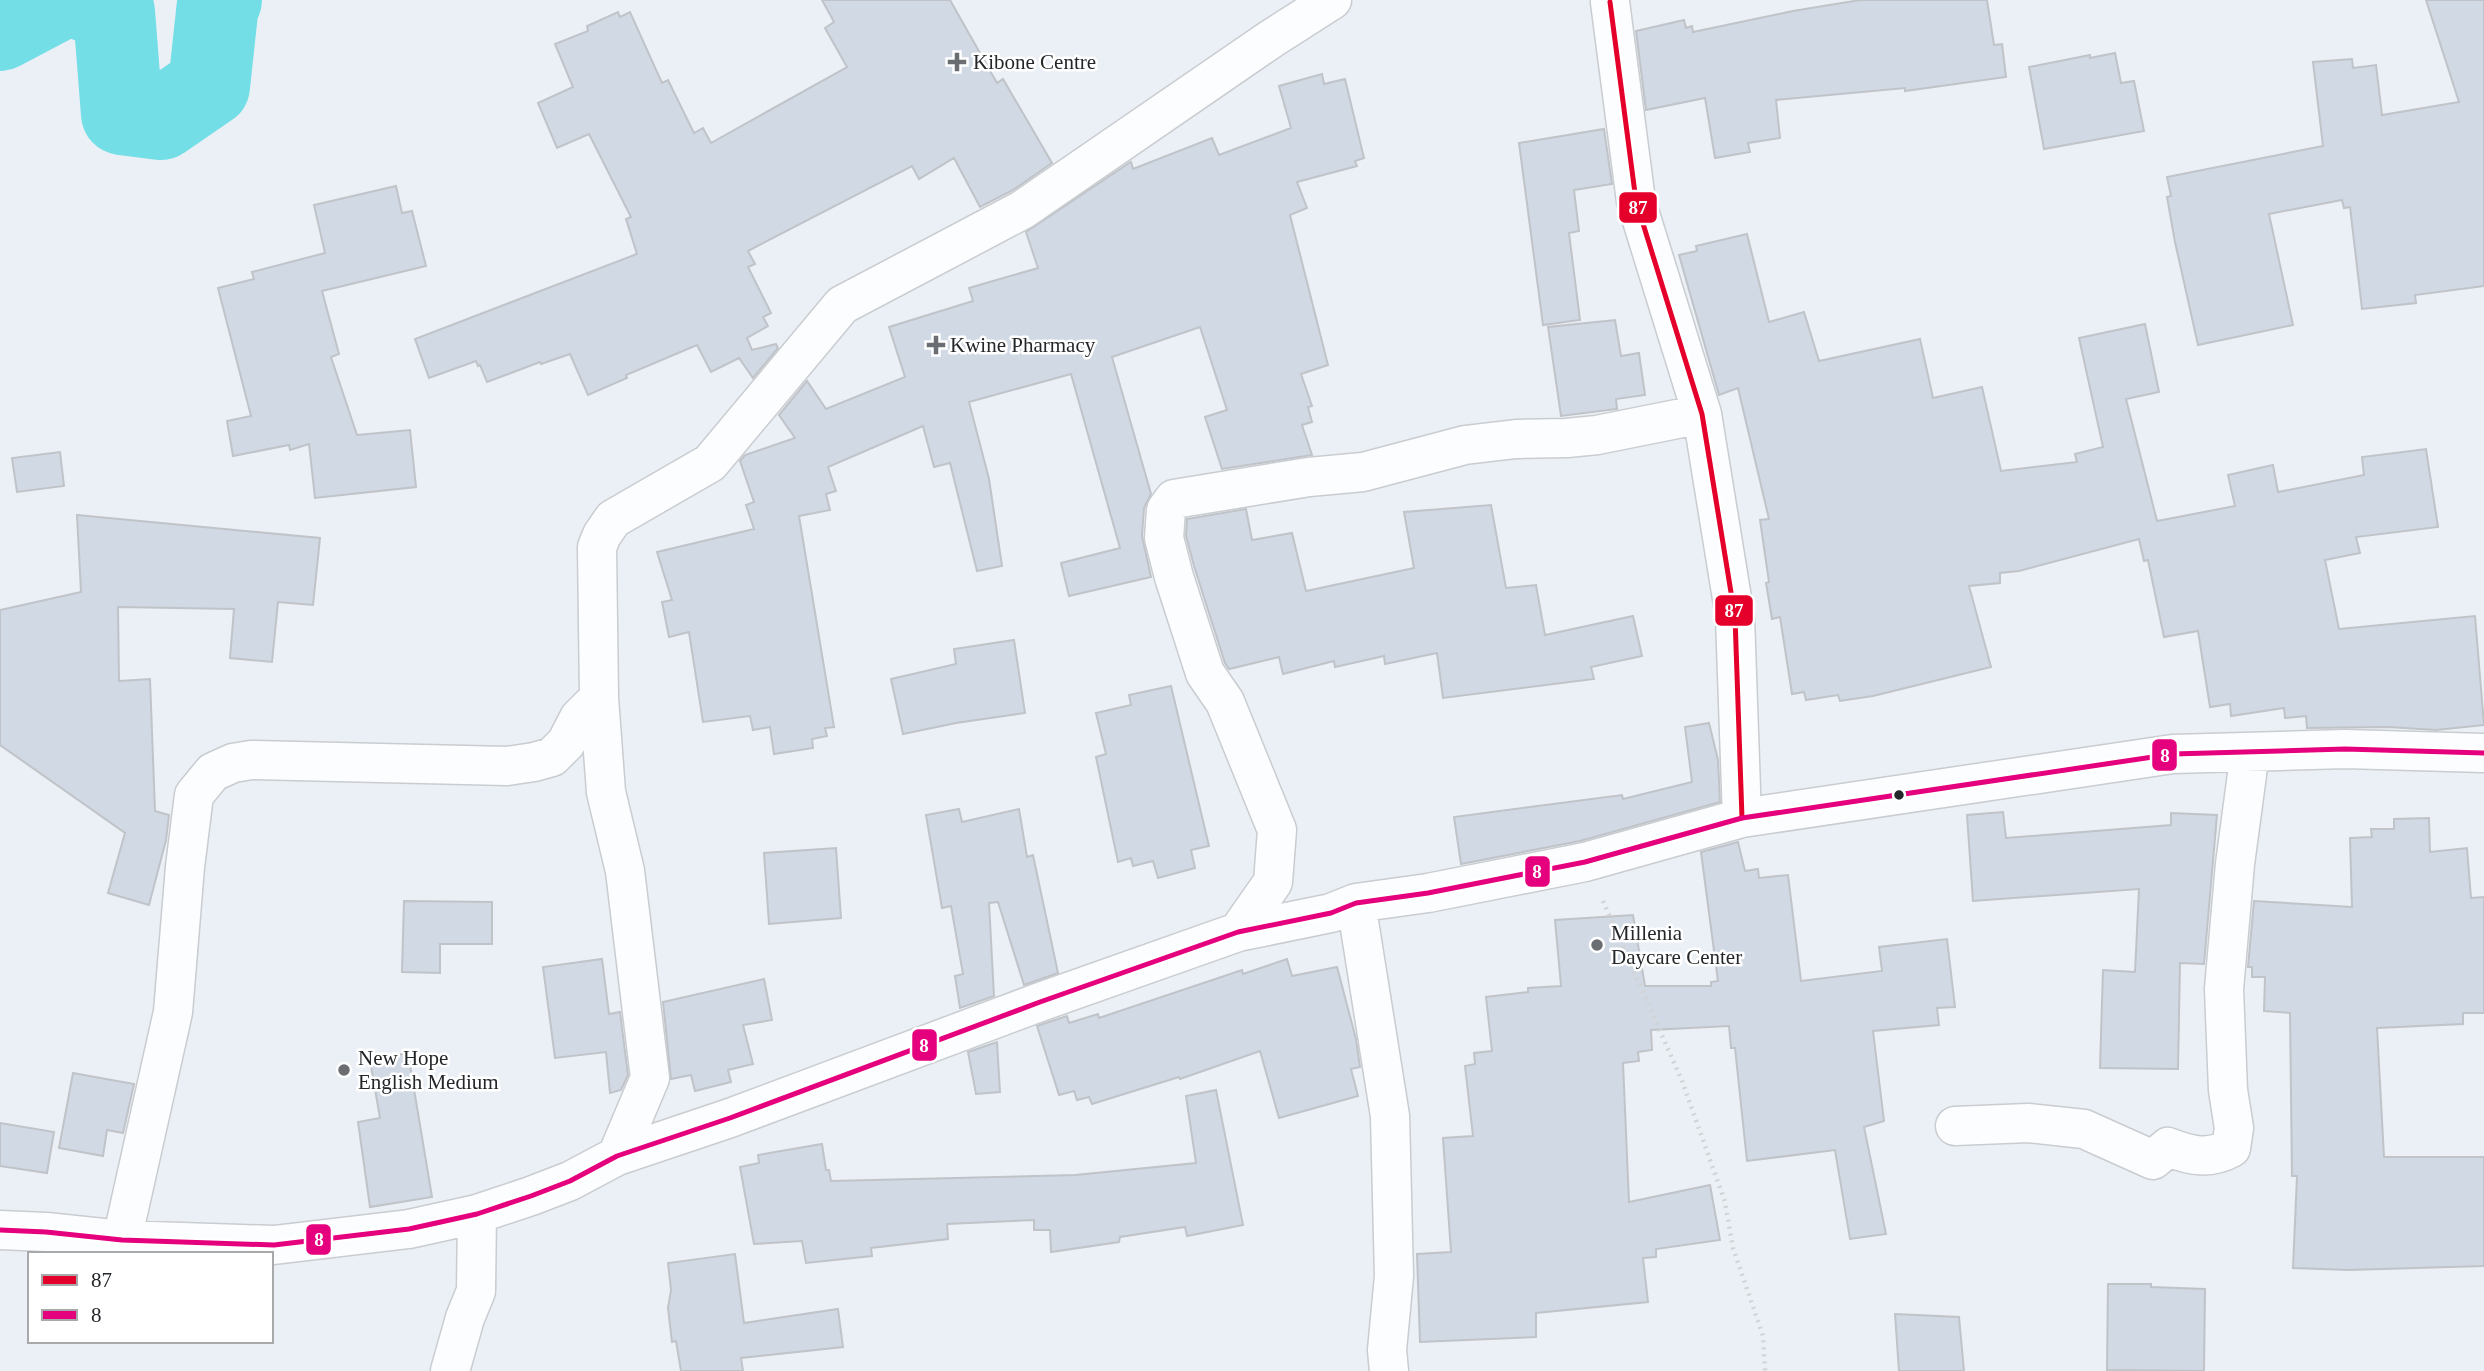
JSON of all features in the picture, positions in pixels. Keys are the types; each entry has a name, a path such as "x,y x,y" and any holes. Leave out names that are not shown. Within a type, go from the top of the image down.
{"street":[{"path":"617,1156 650,1078 625,871 606,792 599,698 597,547 602,534 613,520 710,463 842,305 1022,209 1332,0"},
{"path":"1616,1 1636,201 1702,414 1735,617 1742,818"},
{"path":"1238,932 1273,882 1277,830 1252,763 1224,702 1205,673 1174,577 1164,538 1166,510 1174,499 1309,477 1363,472 1465,445 1516,439 1597,435 1702,414"},
{"path":"122,1240 173,1012 194,795 202,783 213,772 233,763 251,760 506,766 534,762 552,757 566,743 579,718 599,698"},
{"path":"0,1230 122,1240 274,1245 409,1229 477,1214 570,1181 617,1156 730,1118 1040,1002 1238,932 1331,913 1356,903 1586,862 1742,818 2173,754 2345,749 2484,752"},
{"path":"1955,1126 2028,1123 2084,1129 2153,1160 2168,1147 2192,1156 2218,1155 2231,1148 2234,1128 2228,1090 2224,989 2235,864 2250,752"},
{"path":"1356,903 1390,1116 1394,1276 1387,1350 1389,1371"},
{"path":"450,1371 476,1291 477,1214"}],"path":[{"path":"1586,862 1682,1081 1721,1190 1733,1248 1763,1336 1765,1371"}],"building":[{"path":"822,0 950,0 997,83 1003,79 1052,163 1013,190 980,207 954,158 919,179 912,166 748,251 755,264 748,267 771,313 763,317 768,326 747,338 752,350 776,344 778,348 753,378 739,358 711,372 697,345 626,375 627,378 588,395 570,354 487,382 476,361 429,378 415,339 637,254 626,219 631,217 589,134 557,148 538,103 573,87 555,44 588,31 587,26 618,12 620,17 630,12 662,83 668,80 694,133 703,128 711,143 847,67 825,28 834,22"},
{"path":"1860,0 1987,0 1994,45 2002,44 2006,77 1905,91 1905,88 1776,100 1780,138 1748,143 1750,152 1715,158 1705,98 1646,110 1636,31 1684,20 1686,28 1692,26 1693,32"},
{"path":"2426,0 2484,0 2484,286 2415,295 2416,303 2362,309 2350,207 2344,208 2342,200 2269,214 2293,325 2198,345 2175,242 2167,197 2171,196 2167,177 2323,146 2313,62 2352,59 2353,68 2376,65 2382,115 2459,102"},
{"path":"2115,53 2121,83 2134,81 2144,131 2044,149 2029,67"},
{"path":"1322,74 1324,84 1345,79 1364,158 1355,161 1357,166 1297,182 1307,208 1290,215 1328,365 1301,374 1312,406 1308,407 1312,422 1302,425 1312,455 1222,469 1205,417 1227,410 1200,327 1112,357 1151,494 1144,508 1142,536 1151,577 1069,596 1061,563 1120,548 1071,374 969,402 989,479 1002,566 977,571 950,463 934,467 923,426 828,467 836,491 826,494 830,510 799,516 834,727 825,728 827,736 812,739 813,748 774,754 770,727 753,730 750,716 703,722 689,632 669,637 662,602 672,600 657,552 754,529 746,505 754,502 740,461 745,455 795,438 779,415 807,381 826,409 905,377 889,327 973,301 969,288 1038,268 1026,232 1131,162 1133,169 1212,138 1219,155 1291,128 1279,86"},
{"path":"1604,129 1612,184 1574,190 1579,231 1569,233 1580,320 1543,325 1519,143"},
{"path":"396,186 402,213 412,211 426,266 322,291 339,354 331,357 357,435 410,430 416,487 315,498 309,444 290,450 289,445 233,456 227,421 251,416 218,288 254,279 252,272 325,253 314,205"},
{"path":"1747,234 1769,322 1804,312 1819,361 1920,339 1933,398 1982,387 2001,471 2077,462 2075,454 2103,447 2079,338 2145,324 2159,392 2126,399 2157,521 2235,506 2228,475 2273,465 2278,492 2364,475 2362,457 2426,449 2438,527 2356,537 2360,553 2325,560 2339,629 2475,616 2484,725 2436,730 2388,727 2307,728 2306,716 2285,718 2284,708 2231,716 2230,704 2210,707 2198,631 2164,637 2148,560 2144,561 2139,539 2019,571 2000,573 2000,583 1969,586 1991,667 1873,696 1840,701 1838,695 1806,700 1804,692 1792,694 1780,617 1772,619 1766,583 1769,582 1760,520 1769,519 1738,388 1719,395 1679,255 1697,251 1696,246"},
{"path":"1615,320 1621,356 1639,353 1645,395 1616,399 1617,409 1561,416 1548,327"},
{"path":"60,452 64,486 17,492 12,458"},
{"path":"1491,505 1506,588 1536,585 1545,635 1633,616 1642,656 1591,667 1594,679 1443,698 1437,653 1385,664 1384,656 1335,667 1334,661 1283,674 1279,657 1229,669 1225,663 1186,536 1187,519 1246,509 1252,540 1292,533 1306,591 1414,568 1404,512"},
{"path":"77,515 320,538 313,605 278,602 272,662 230,658 234,609 118,607 119,681 150,679 155,811 169,815 166,840 149,905 108,893 125,833 0,745 0,610 81,592"},
{"path":"1014,640 1025,713 903,734 891,679 956,664 954,649"},
{"path":"1171,686 1209,846 1191,850 1195,868 1158,878 1153,861 1133,866 1131,858 1118,862 1096,757 1106,754 1096,713 1131,705 1129,695"},
{"path":"1709,723 1718,760 1720,802 1580,841 1461,864 1454,817 1622,795 1623,799 1692,782 1685,727"},
{"path":"959,809 962,822 1019,809 1027,857 1033,855 1058,973 1024,985 998,902 989,903 994,996 960,1008 955,976 963,974 951,906 942,908 926,815"},
{"path":"2003,812 2006,838 2171,825 2171,813 2217,815 2204,964 2180,963 2178,1069 2100,1068 2103,970 2135,972 2139,889 1973,901 1967,815"},
{"path":"2429,818 2430,852 2467,848 2471,898 2484,897 2484,1013 2463,1013 2463,1024 2377,1028 2384,1157 2484,1157 2484,1266 2349,1270 2293,1268 2297,1176 2292,1176 2290,1013 2264,1011 2265,977 2252,977 2252,967 2248,967 2254,901 2352,907 2350,838 2372,837 2371,829 2394,829 2394,819"},
{"path":"1738,842 1745,871 1758,869 1759,878 1788,875 1801,981 1882,971 1879,947 1947,939 1955,1007 1937,1008 1939,1025 1873,1031 1884,1121 1864,1127 1886,1234 1850,1239 1835,1150 1747,1161 1735,1048 1731,1048 1729,1026 1651,1030 1652,1050 1638,1052 1639,1061 1623,1063 1629,1202 1710,1185 1720,1240 1656,1249 1656,1257 1643,1258 1648,1302 1536,1313 1536,1337 1420,1342 1417,1254 1451,1252 1443,1138 1473,1136 1465,1066 1475,1064 1474,1053 1492,1051 1486,997 1528,992 1528,988 1561,986 1555,920 1633,915 1645,986 1711,986 1711,982 1718,981 1701,852"},
{"path":"836,848 841,918 769,924 764,853"},
{"path":"404,901 492,902 492,944 440,944 440,973 402,972"},
{"path":"602,959 609,1014 620,1012 628,1075 621,1090 610,1093 606,1052 555,1058 543,967"},
{"path":"1287,959 1292,976 1337,967 1356,1039 1360,1067 1351,1069 1358,1096 1279,1118 1260,1051 1180,1079 1179,1077 1092,1104 1089,1097 1077,1100 1074,1091 1059,1095 1037,1026 1067,1016 1069,1023 1098,1014 1099,1018 1242,970 1243,974"},
{"path":"764,979 772,1020 743,1025 753,1064 728,1070 731,1082 695,1091 691,1075 671,1079 663,1002"},
{"path":"997,1042 1000,1092 976,1094 968,1052"},
{"path":"408,1053 432,1197 370,1207 358,1122 380,1118 370,1060"},
{"path":"73,1073 134,1084 123,1133 107,1130 103,1156 59,1148"},
{"path":"1216,1090 1243,1225 1187,1236 1185,1227 1120,1237 1119,1242 1051,1252 1050,1230 1034,1230 1034,1220 947,1224 948,1239 871,1248 872,1256 806,1263 802,1241 754,1244 740,1167 759,1163 758,1155 822,1144 826,1170 829,1170 831,1181 1075,1175 1196,1163 1186,1096"},
{"path":"0,1123 54,1132 47,1173 0,1166"},
{"path":"735,1254 744,1323 838,1309 843,1347 741,1358 743,1371 681,1371 676,1341 672,1342 668,1308 671,1290 668,1263"},
{"path":"2108,1284 2151,1284 2151,1287 2205,1289 2204,1371 2107,1370"},
{"path":"1895,1314 1959,1317 1964,1371 1899,1371"}],"waterway":[{"path":"0,30 57,0"},
{"path":"85,0 114,12 122,114 161,119 209,86 218,3 221,0"}],"transit line":[{"name":"87","path":"1610,2 1636,201 1702,414 1735,617 1742,818"},
{"name":"8","path":"0,1230 122,1240 274,1245 409,1229 477,1214 531,1196 570,1181 617,1156 730,1118 1040,1002 1238,932 1331,913 1356,903 1428,893 1585,862 1742,818 2173,754 2345,749 2484,753"}],"place":[{"name":"Kibone Centre","path":"957,62"},
{"name":"Kwine Pharmacy","path":"936,345"},
{"name":"Millenia Daycare Center","path":"1597,945"},
{"name":"New Hope English Medium","path":"344,1070"}]}
